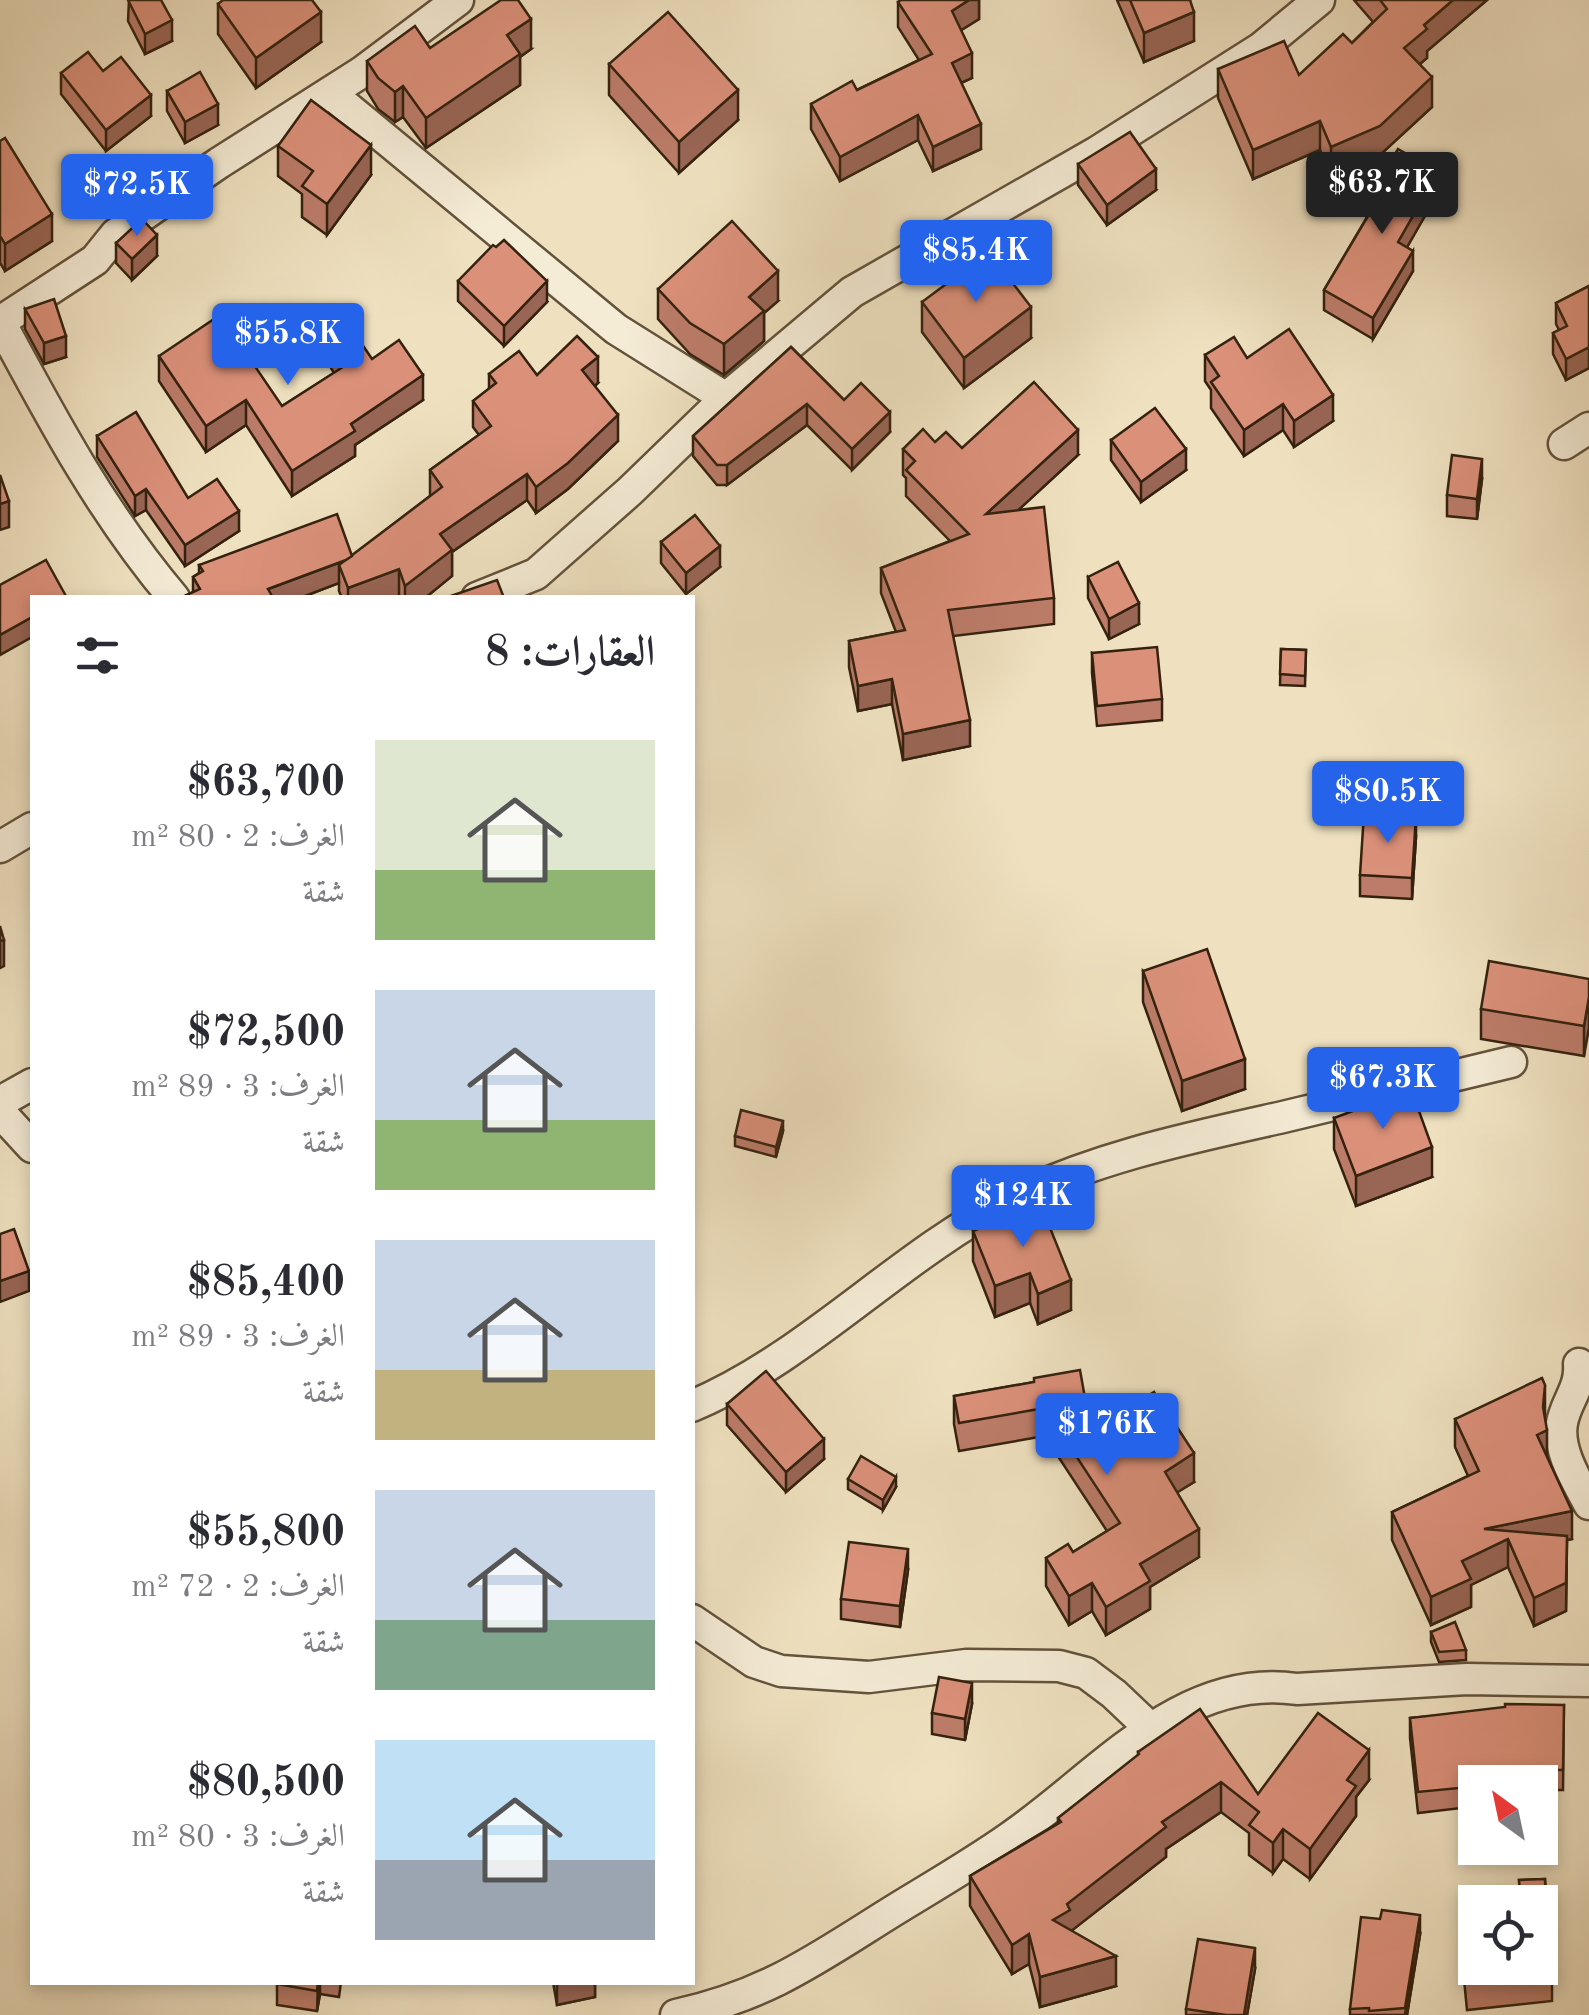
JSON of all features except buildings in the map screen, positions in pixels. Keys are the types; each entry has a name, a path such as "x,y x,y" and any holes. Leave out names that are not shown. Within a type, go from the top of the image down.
{"street":[{"path":"172,595 99,500 0,322 95,260 116,234 362,72 458,0"},
{"path":"484,595 536,574 726,398 852,292 1097,152 1260,48 1319,0"},
{"path":"330,93 616,330 726,398"},
{"path":"0,847 30,829"},
{"path":"695,1405 724,1392 787,1351 960,1226 1066,1173 1138,1150 1511,1062"},
{"path":"0,1102 30,1085"},
{"path":"0,1112 30,1145"},
{"path":"1579,1364 1580,1382 1561,1428 1568,1462 1589,1504"},
{"path":"695,1622 754,1662 780,1672 869,1677 966,1665 1059,1666 1086,1674 1152,1730"},
{"path":"676,2015 773,1985 828,1954 1010,1838 1184,1707 1215,1696 1272,1686 1297,1689 1467,1679 1589,1681"}]}
